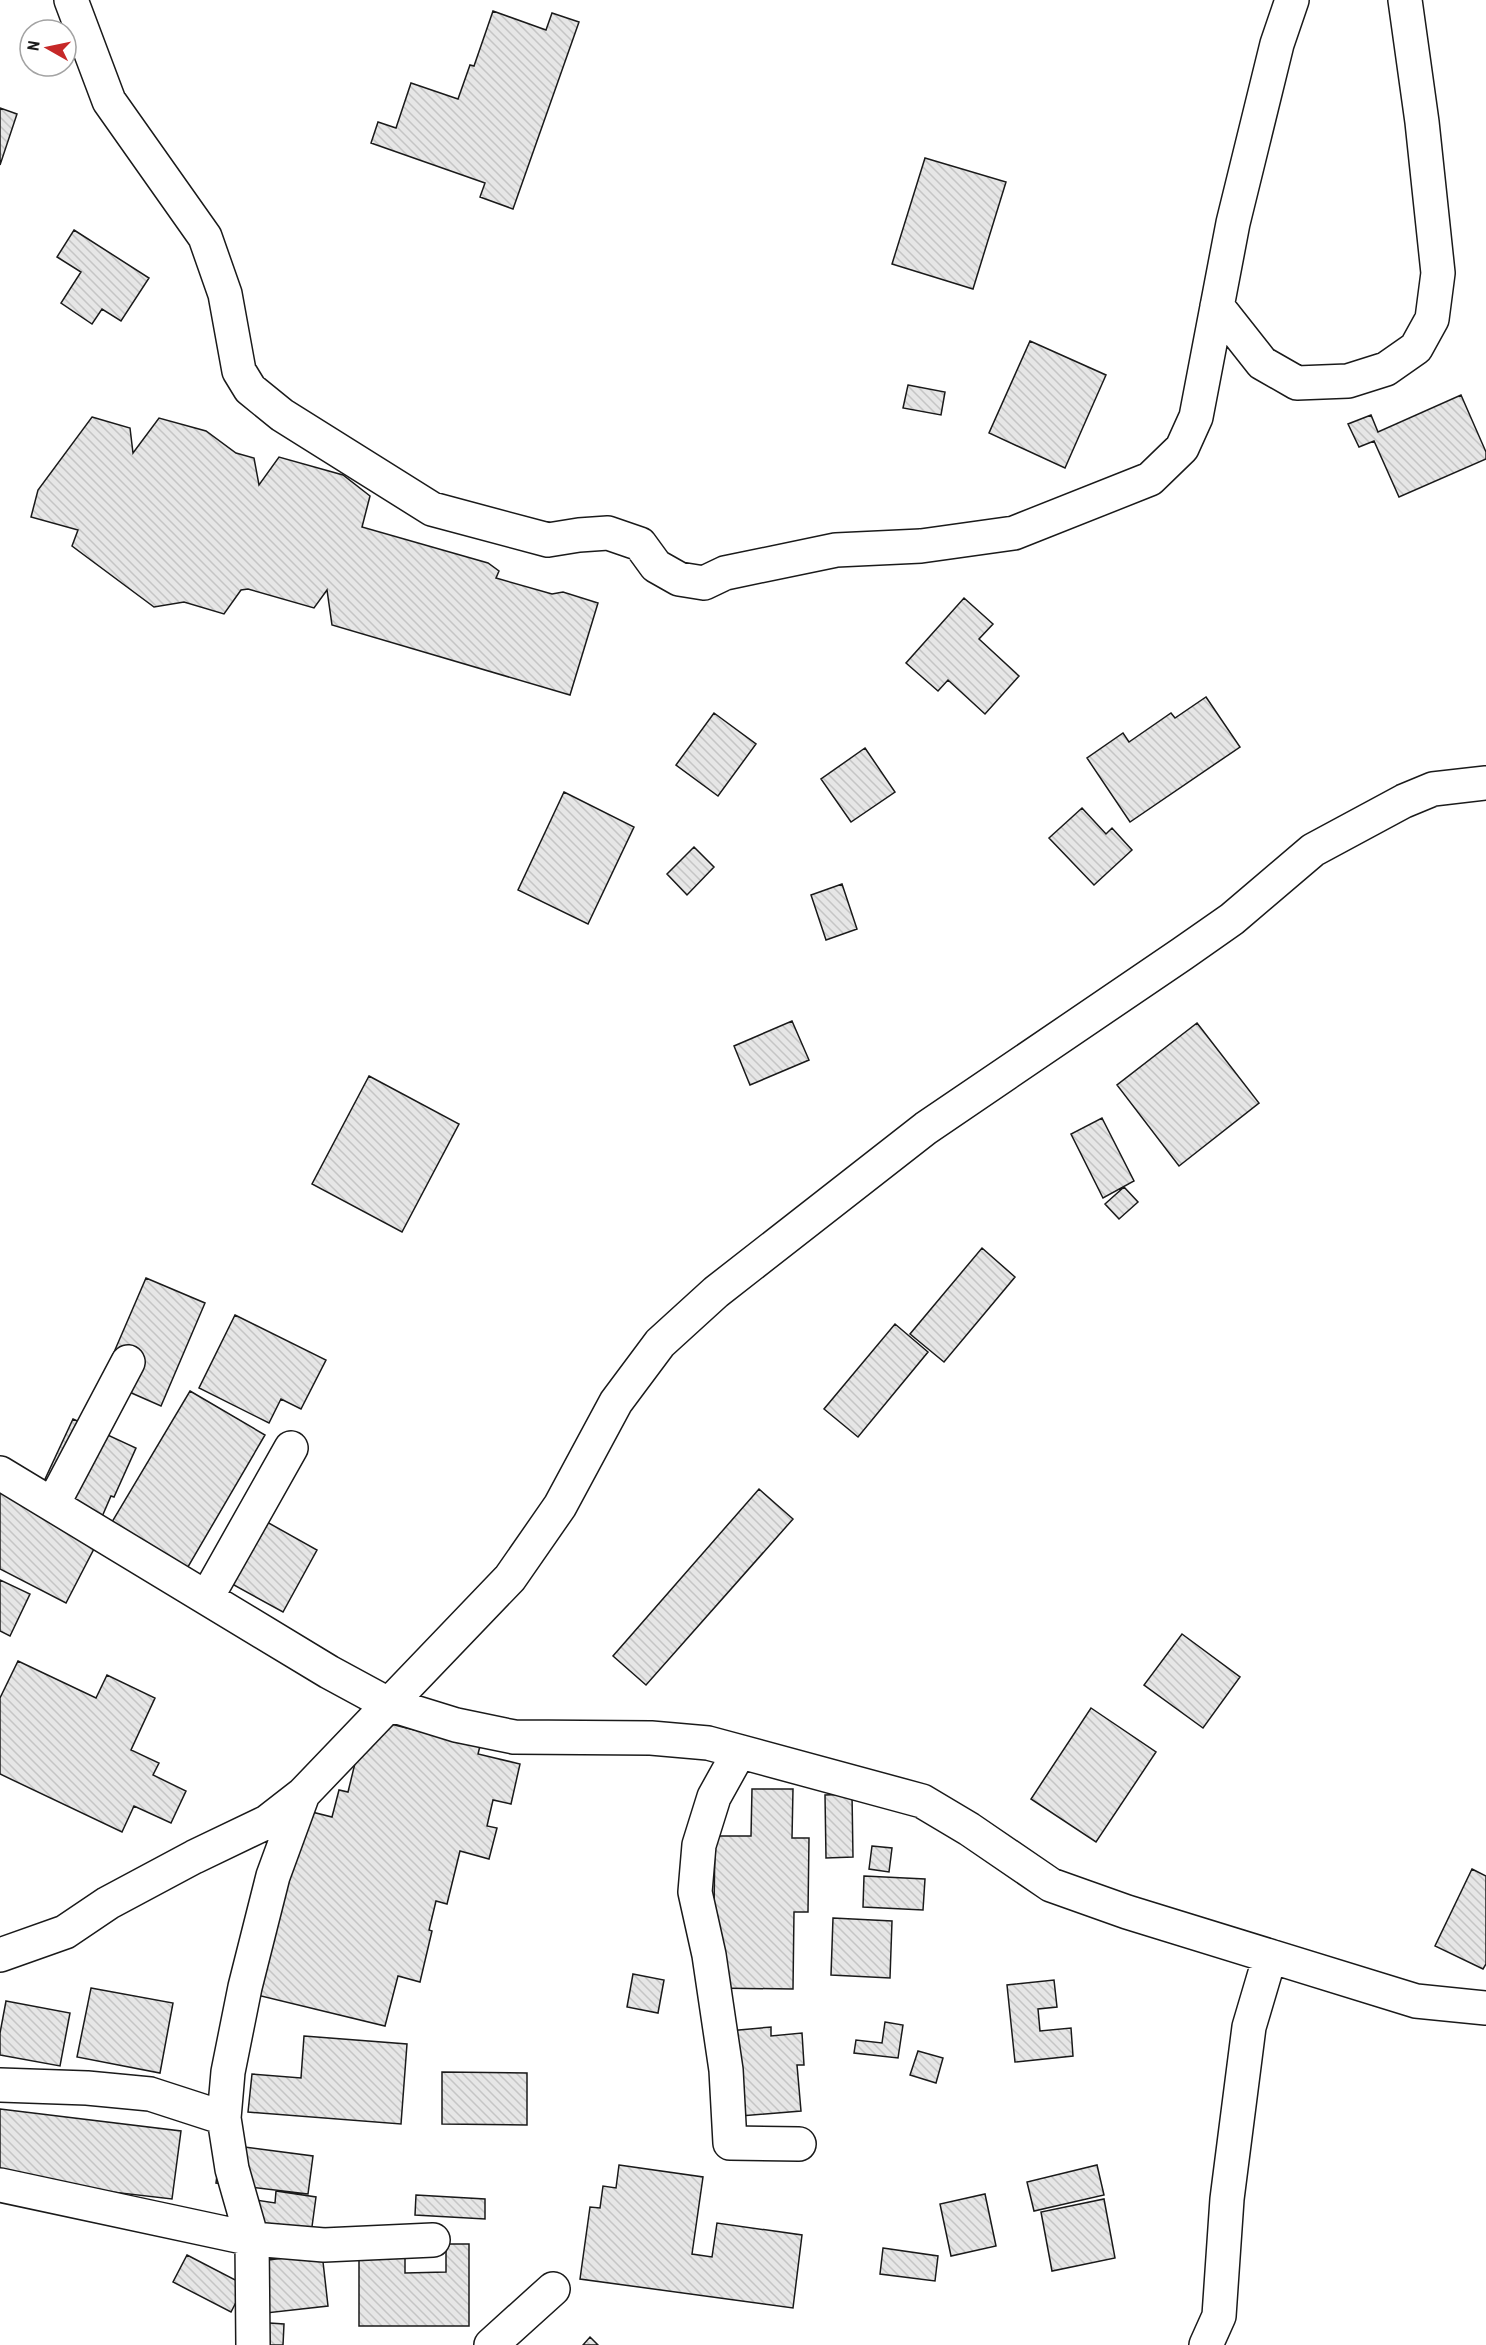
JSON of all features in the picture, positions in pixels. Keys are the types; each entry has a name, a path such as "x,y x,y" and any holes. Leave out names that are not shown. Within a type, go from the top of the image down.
{"street":[{"path":"71,0 109,101 205,237 225,294 239,371 250,389 282,416 432,509 548,540 608,533 640,544 656,566 679,579 704,584 725,573 836,550 921,546 1014,533 1150,479 1182,448 1196,417 1233,223 1271,67 1292,0"},
{"path":"1217,306 1262,363 1297,383 1348,381 1386,369 1416,348 1432,319 1438,273 1422,122 1405,0"},
{"path":"0,1955 64,1932 108,1903 194,1857 267,1822 303,1794 510,1578 560,1506 616,1402 660,1343 716,1292 926,1128 1232,919 1313,850 1404,801 1433,789 1486,783"},
{"path":"53,1504 128,1362"},
{"path":"207,1597 291,1448"},
{"path":"0,1473 329,1672 388,1704 456,1725 514,1737 651,1738 708,1743 922,1802 969,1829 1051,1885 1127,1912 1416,2001 1486,2007"},
{"path":"739,1752 714,1797 699,1845 695,1892 708,1955 726,2070 730,2143 799,2144"},
{"path":"253,2345 252,2239 232,2169 224,2118 228,2072 245,1987 273,1876 303,1794"},
{"path":"1206,2345 1219,2316 1227,2199 1249,2027 1270,1956"},
{"path":"0,2085 87,2088 150,2094 224,2118"},
{"path":"0,2185 252,2239 324,2245 433,2240"},
{"path":"491,2345 554,2289"}],"building":[{"path":"493,11 546,30 552,13 579,22 513,209 480,197 485,183 371,143 378,122 396,128 411,83 458,99 470,65 474,66"},
{"path":"0,108 17,114 0,165"},
{"path":"925,158 1006,182 973,289 892,264"},
{"path":"74,230 149,278 121,321 102,309 92,324 61,303 81,272 57,257"},
{"path":"1030,341 1106,375 1065,468 989,433"},
{"path":"908,385 945,392 941,415 903,408"},
{"path":"1461,395 1486,452 1486,459 1399,497 1374,441 1359,447 1348,424 1371,415 1378,432"},
{"path":"92,417 130,428 133,453 159,418 206,431 236,453 254,458 259,485 279,457 343,475 370,496 362,527 488,563 499,571 496,578 552,594 563,592 598,603 570,695 332,625 327,590 314,608 248,589 241,590 224,614 184,602 154,607 72,546 78,530 31,517 38,490"},
{"path":"964,598 993,624 979,639 1019,676 985,714 948,680 938,691 906,663"},
{"path":"1206,697 1240,747 1130,822 1087,758 1123,733 1129,742 1171,713 1175,718"},
{"path":"714,713 756,744 718,796 676,765"},
{"path":"865,748 895,792 851,822 821,779"},
{"path":"564,792 634,827 588,924 518,890"},
{"path":"1082,808 1106,834 1112,828 1132,850 1094,885 1049,838"},
{"path":"694,847 714,867 687,895 667,874"},
{"path":"842,884 857,929 826,940 811,895"},
{"path":"792,1021 809,1060 750,1085 734,1046"},
{"path":"1197,1023 1259,1103 1179,1166 1117,1085"},
{"path":"369,1076 459,1124 402,1232 312,1184"},
{"path":"1102,1118 1134,1181 1103,1198 1071,1134"},
{"path":"1124,1187 1138,1202 1119,1219 1105,1204"},
{"path":"982,1248 1015,1277 944,1362 910,1334"},
{"path":"146,1278 205,1303 161,1406 102,1380"},
{"path":"235,1315 326,1360 301,1409 281,1399 269,1423 199,1388"},
{"path":"895,1324 928,1352 858,1437 824,1409"},
{"path":"190,1391 265,1435 185,1572 109,1527"},
{"path":"73,1419 136,1448 114,1497 111,1496 101,1519 40,1490"},
{"path":"759,1489 793,1519 646,1685 613,1656"},
{"path":"0,1490 98,1541 66,1603 0,1569"},
{"path":"258,1517 317,1550 283,1612 223,1579"},
{"path":"0,1580 30,1594 10,1636 0,1631"},
{"path":"1182,1634 1240,1677 1203,1728 1144,1685"},
{"path":"18,1661 96,1698 107,1675 155,1698 131,1750 159,1763 153,1775 186,1791 171,1823 134,1806 122,1832 0,1774 0,1698"},
{"path":"1091,1708 1156,1752 1096,1842 1031,1799"},
{"path":"366,1718 480,1746 478,1754 520,1764 511,1804 493,1800 487,1826 497,1828 489,1859 460,1851 447,1904 436,1901 429,1930 432,1931 420,1982 398,1976 385,2026 236,1990 288,1806 332,1817 339,1790 348,1792"},
{"path":"752,1789 793,1789 792,1838 809,1838 808,1912 794,1912 793,1989 713,1988 715,1836 751,1836"},
{"path":"852,1794 853,1857 826,1858 825,1795"},
{"path":"872,1846 892,1848 889,1872 869,1869"},
{"path":"1472,1869 1486,1876 1486,1964 1483,1969 1435,1946"},
{"path":"864,1876 925,1879 923,1910 863,1907"},
{"path":"833,1918 892,1921 890,1978 831,1975"},
{"path":"633,1974 664,1980 658,2013 627,2007"},
{"path":"1054,1980 1057,2007 1038,2009 1040,2031 1071,2028 1073,2056 1015,2062 1007,1985"},
{"path":"91,1988 173,2003 160,2073 77,2057"},
{"path":"6,2001 70,2013 60,2066 0,2055 0,2033"},
{"path":"885,2022 903,2025 898,2058 854,2053 856,2040 882,2043"},
{"path":"771,2027 771,2036 802,2033 804,2065 797,2065 801,2111 717,2118 728,2031"},
{"path":"304,2036 407,2044 401,2124 248,2112 252,2074 301,2078"},
{"path":"918,2051 943,2058 936,2083 910,2075"},
{"path":"442,2072 527,2073 527,2125 442,2124"},
{"path":"0,2109 181,2131 172,2199 0,2179"},
{"path":"221,2144 313,2156 308,2194 216,2183"},
{"path":"619,2165 703,2177 692,2254 712,2257 717,2223 802,2235 793,2308 580,2279 590,2207 600,2208 603,2186 616,2188"},
{"path":"1097,2165 1104,2195 1034,2211 1027,2182"},
{"path":"276,2191 316,2197 311,2234 231,2223 235,2197 275,2203"},
{"path":"985,2194 996,2246 951,2256 940,2204"},
{"path":"416,2195 485,2199 485,2219 415,2215"},
{"path":"1104,2199 1115,2258 1052,2271 1041,2212"},
{"path":"446,2244 469,2244 469,2326 359,2326 359,2256 405,2255 405,2273 446,2272"},
{"path":"883,2248 938,2256 935,2281 880,2274"},
{"path":"322,2253 328,2306 266,2313 261,2261"},
{"path":"187,2255 245,2285 231,2312 173,2282"},
{"path":"241,2321 284,2324 283,2345 239,2345"},
{"path":"590,2337 598,2345 583,2345"}]}
